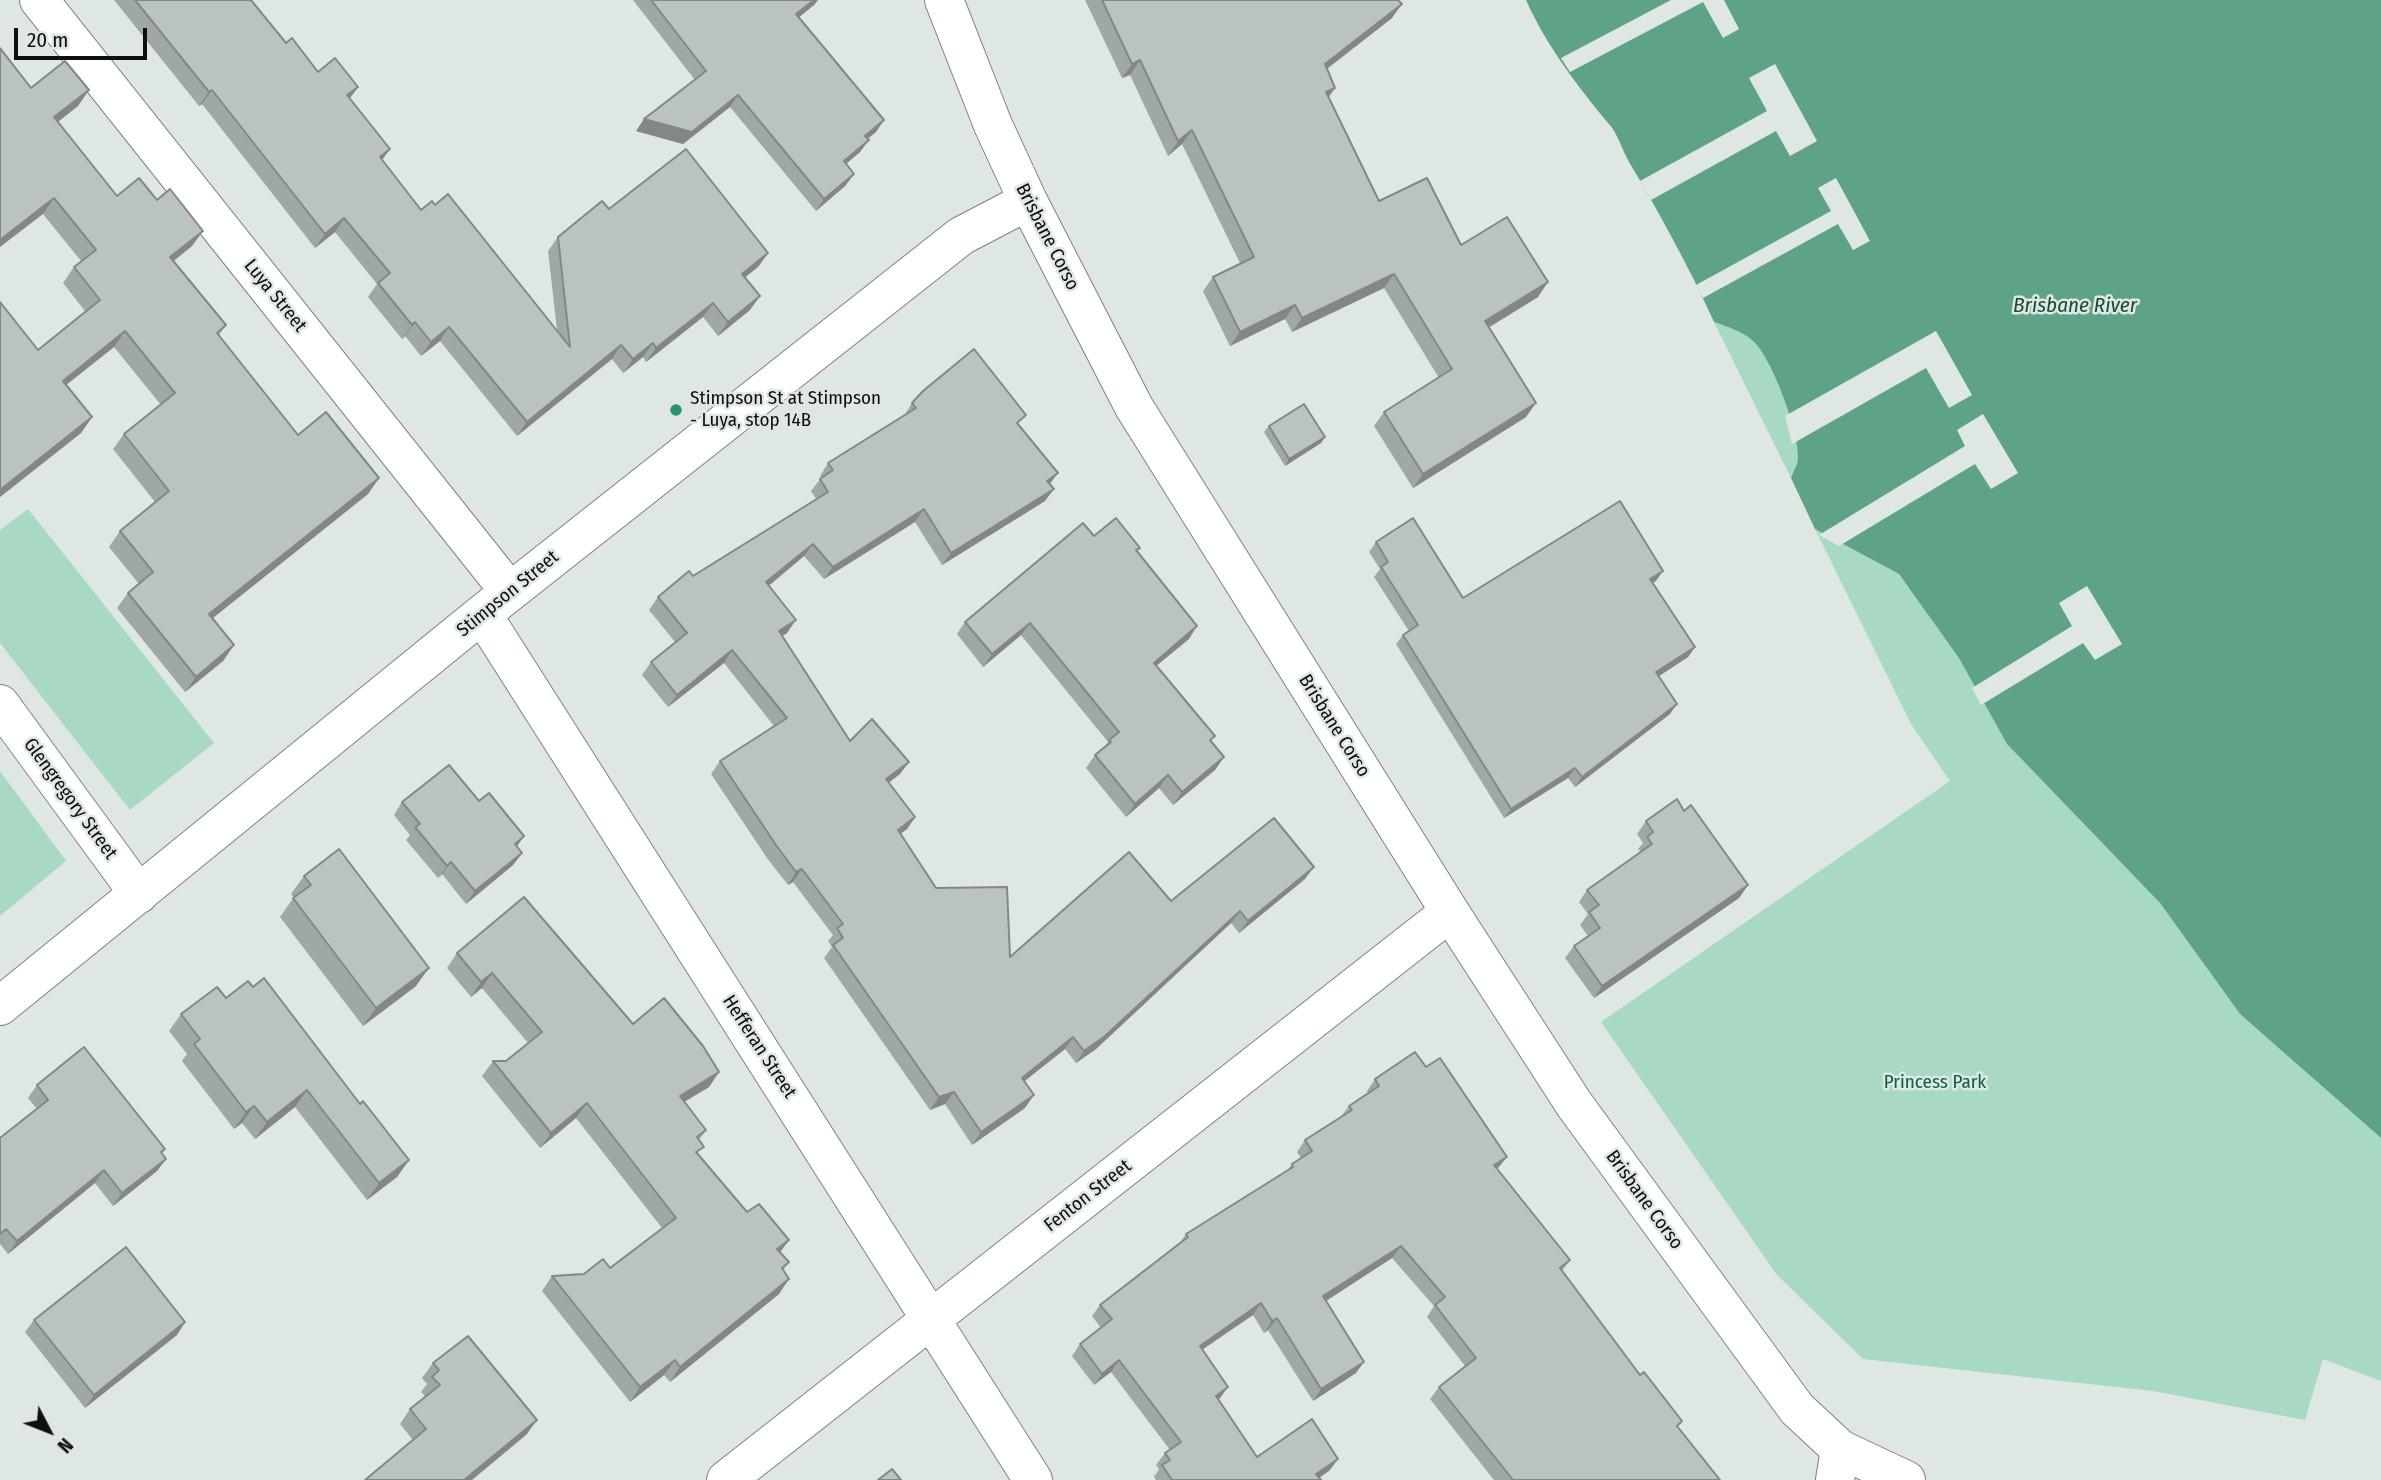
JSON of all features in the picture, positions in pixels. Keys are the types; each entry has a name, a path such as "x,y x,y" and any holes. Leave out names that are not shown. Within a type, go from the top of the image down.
{"street":[{"name":"Luya Street","path":"39,0 496,603"},
{"name":"Brisbane Corso","path":"944,0 993,125 1028,201 1134,407 1450,912 1574,1104 1837,1465 1906,1480"},
{"name":"Stimpson Street","path":"0,1006 496,603 961,236 1028,201"},
{"name":"Hefferan Street","path":"496,603 1033,1480"},
{"name":"Glengregory Street","path":"0,704 139,894"},
{"name":"Fenton Street","path":"726,1480 1450,912"}],"green space":[{"path":"1714,322 1753,341 1776,379 1797,446 1798,460 1791,478"},
{"path":"28,509 214,743 130,810 0,643 0,530"},
{"name":"Princess Park","path":"1815,529 1899,574 1960,658 2007,744 2160,903 2240,1014 2381,1138 2381,1381 2323,1359 2305,1420 2153,1391 1863,1359 1777,1275 1601,1022 1950,781 1911,724"},
{"path":"0,771 66,861 0,916"}],"water":[{"name":"Brisbane River","path":"1526,0 2381,0 2381,1138 2240,1014 2160,903 2007,744 1959,658 1899,574 1815,529 1791,478 1798,460 1794,431 1783,396 1768,363 1753,341 1714,322 1615,132 1563,65"}],"pier":[{"path":"1671,0 1724,0 1739,29 1723,38 1703,2 1570,72 1561,58"},
{"path":"1775,64 1817,141 1790,156 1776,131 1651,200 1640,181 1767,111 1749,78"},
{"path":"1836,178 1870,241 1853,250 1838,224 1703,298 1696,285 1831,211 1818,188"},
{"path":"1936,331 1972,395 1949,408 1926,368 1792,444 1785,416"},
{"path":"1983,414 2018,473 1991,489 1975,464 1839,546 1819,535 1965,446 1957,430"},
{"path":"2087,586 2122,644 2095,660 2083,643 1981,705 1972,688 2072,626 2059,603"}],"building":[{"path":"135,0 251,0 286,43 292,38 318,72 335,58 358,87 347,95 390,149 380,157 421,210 432,201 435,205 448,194 570,347 558,237 602,201 609,209 686,149 768,253 742,274 760,296 728,322 713,303 656,348 653,343 633,359 621,345 527,422 449,327 431,342 415,322 412,325 378,283 390,273 344,218 325,234 212,90 209,92"},
{"path":"651,0 814,0 796,14 884,120 865,136 869,140 844,161 854,174 824,199 738,95 692,132 644,119 706,71"},
{"path":"1102,0 1398,0 1402,4 1325,64 1335,88 1326,92 1379,201 1427,178 1461,245 1507,217 1548,282 1485,321 1536,403 1423,474 1384,412 1452,369 1394,274 1302,318 1295,305 1240,332 1213,277 1254,257 1192,130 1178,141 1140,60 1132,64"},
{"path":"0,48 31,88 65,61 89,90 54,117 117,196 139,178 157,200 170,189 203,231 170,257 226,325 217,333 298,435 326,412 379,478 209,614 234,645 196,677 128,593 153,572 120,531 169,491 124,434 175,393 125,331 63,381 92,417 0,490 0,302 38,350 100,300 74,267 96,250 54,198 0,240"},
{"path":"974,349 1026,415 1017,423 1058,473 1047,481 1054,489 951,553 924,509 833,567 813,544 766,582 796,620 779,631 850,741 872,719 909,762 886,779 915,817 898,830 936,888 1007,887 1010,957 1129,852 1171,901 1274,818 1314,867 1248,921 1240,911 1105,1036 1084,1051 1073,1037 1022,1078 1034,1095 981,1132 954,1092 939,1097 833,945 843,938 837,928 843,924 802,869 796,872 720,761 787,718 732,650 677,695 651,662 687,633 658,597 689,571 693,576 828,492 820,479 833,470 828,463 916,408 912,403 923,391"},
{"path":"1304,404 1325,437 1289,459 1269,426"},
{"path":"1620,501 1663,571 1650,579 1695,647 1656,672 1677,704 1582,777 1575,768 1511,809 1403,635 1418,625 1381,567 1388,562 1376,542 1413,518 1463,598"},
{"path":"1116,518 1140,548 1136,550 1197,626 1154,663 1215,736 1210,740 1224,757 1182,792 1168,775 1135,804 1095,755 1119,732 1030,623 992,654 965,622 1083,523 1094,536"},
{"path":"449,765 479,801 489,793 524,836 515,844 522,853 475,891 451,862 447,866 415,827 420,824 402,802"},
{"path":"1677,799 1684,811 1691,805 1748,885 1602,986 1574,946 1600,928 1589,912 1599,905 1587,890 1652,844 1647,837 1653,832 1646,821"},
{"path":"339,849 429,968 376,1008 293,898 311,885 304,876"},
{"path":"524,897 633,1024 664,998 703,1046 719,1072 680,1096 706,1130 697,1137 704,1147 696,1152 747,1212 759,1204 789,1240 777,1249 789,1262 782,1268 789,1279 680,1367 675,1360 640,1387 552,1276 584,1274 603,1259 610,1268 676,1218 587,1103 551,1133 493,1061 506,1061 542,1032 492,973 481,982 457,953"},
{"path":"264,978 360,1104 363,1101 409,1160 379,1183 307,1090 267,1122 254,1106 246,1112 194,1044 200,1039 181,1014 217,987 226,998 248,981 253,987"},
{"path":"84,1047 165,1149 161,1152 166,1159 122,1193 104,1170 17,1241 6,1229 0,1234 0,1138 48,1100 37,1085"},
{"path":"1415,1052 1426,1067 1440,1058 1507,1157 1494,1165 1570,1260 1560,1268 1640,1375 1644,1372 1682,1421 1677,1426 1720,1480 1513,1480 1439,1387 1476,1358 1435,1305 1445,1297 1401,1246 1323,1296 1364,1362 1321,1389 1277,1318 1272,1321 1261,1303 1200,1346 1228,1387 1216,1396 1257,1457 1312,1419 1338,1459 1316,1474 1321,1480 1172,1480 1162,1465 1170,1460 1165,1453 1181,1442 1119,1360 1102,1374 1080,1344 1112,1319 1100,1305 1188,1237 1186,1234 1293,1167 1292,1164 1312,1151 1305,1140 1352,1110 1349,1106 1379,1086 1375,1079"},
{"path":"126,1247 185,1322 94,1395 34,1320"},
{"path":"468,1336 537,1420 464,1480 365,1480 426,1429 410,1409 440,1385 432,1377 439,1370 433,1363"},
{"path":"892,1469 901,1480 878,1480"}],"place":[{"name":"Stimpson St at Stimpson - Luya, stop 14B","path":"676,410"}]}
